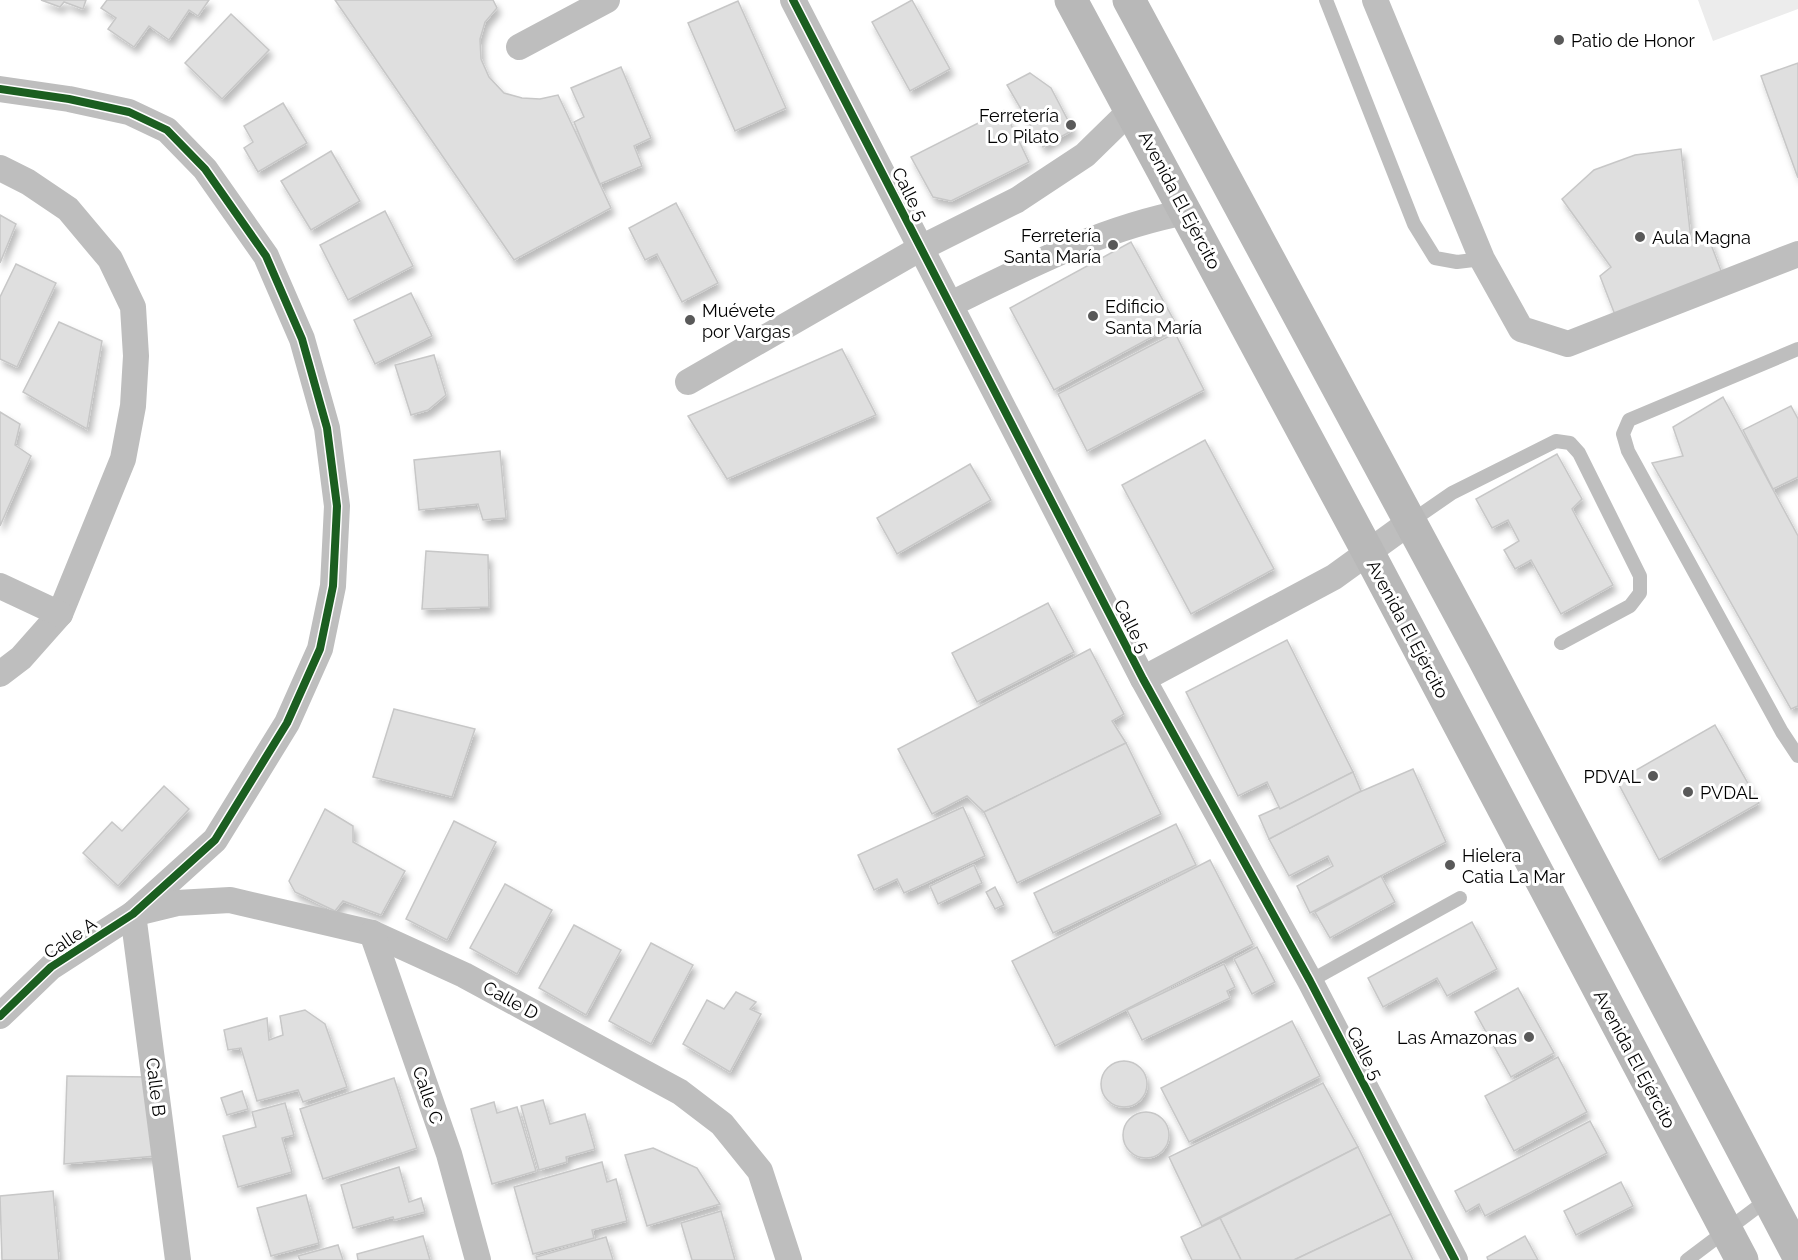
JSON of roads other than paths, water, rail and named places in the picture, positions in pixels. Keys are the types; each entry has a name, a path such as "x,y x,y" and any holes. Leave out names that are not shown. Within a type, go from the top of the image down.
{"main road":[{"name":"Avenida El Ejército","path":"1071,0 1368,552 1742,1260"},
{"path":"1129,0 1410,522 1798,1255"},
{"path":"1590,973 1636,948"}],"street":[{"path":"519,47 607,0"},
{"name":"Calle 5","path":"792,0 1143,679 1310,981 1455,1260"},
{"path":"1375,0 1482,259 1521,329 1568,344 1798,254"},
{"path":"0,89 69,99 129,112 167,130 205,169 266,256 302,339 327,428 337,506 333,586 320,649 287,723 215,840 133,914"},
{"path":"688,381 921,248 1017,200 1085,155 1131,110"},
{"path":"0,168 28,182 68,209 110,259 133,307 136,356 133,406 123,459 60,614 21,658 0,674"},
{"path":"951,304 1043,259 1121,228 1186,212"},
{"path":"1143,679 1334,577 1410,522"},
{"path":"0,586 60,614"},
{"name":"Calle D","path":"133,914 177,903 230,900 372,933 464,975 680,1092 722,1124 760,1172 789,1260"},
{"name":"Calle A","path":"0,1016 51,967 133,914"},
{"name":"Calle B","path":"133,914 178,1260"},
{"name":"Calle C","path":"372,933 448,1154 478,1260"}],"lane":[{"path":"1326,0 1414,224 1435,258 1457,262 1482,259"},
{"path":"1798,349 1629,420 1623,434 1628,451 1782,732 1798,756"},
{"path":"1410,522 1452,493 1556,441 1570,442 1579,453 1640,576 1640,593 1630,606 1561,643"},
{"path":"1782,732 1798,734"},
{"path":"1310,981 1460,898"},
{"path":"1687,1260 1768,1199"}],"place":[{"name":"Patio de Honor","path":"1559,40"},
{"name":"Ferretería Lo Pilato","path":"1071,125"},
{"name":"Aula Magna","path":"1640,237"},
{"name":"Ferretería Santa María","path":"1113,245"},
{"name":"Edificio Santa María","path":"1093,316"},
{"name":"Muévete por Vargas","path":"690,320"},
{"name":"PDVAL","path":"1653,776"},
{"name":"PVDAL","path":"1688,792"},
{"name":"Hielera Catia La Mar","path":"1450,865"},
{"name":"Las Amazonas","path":"1529,1037"}]}
